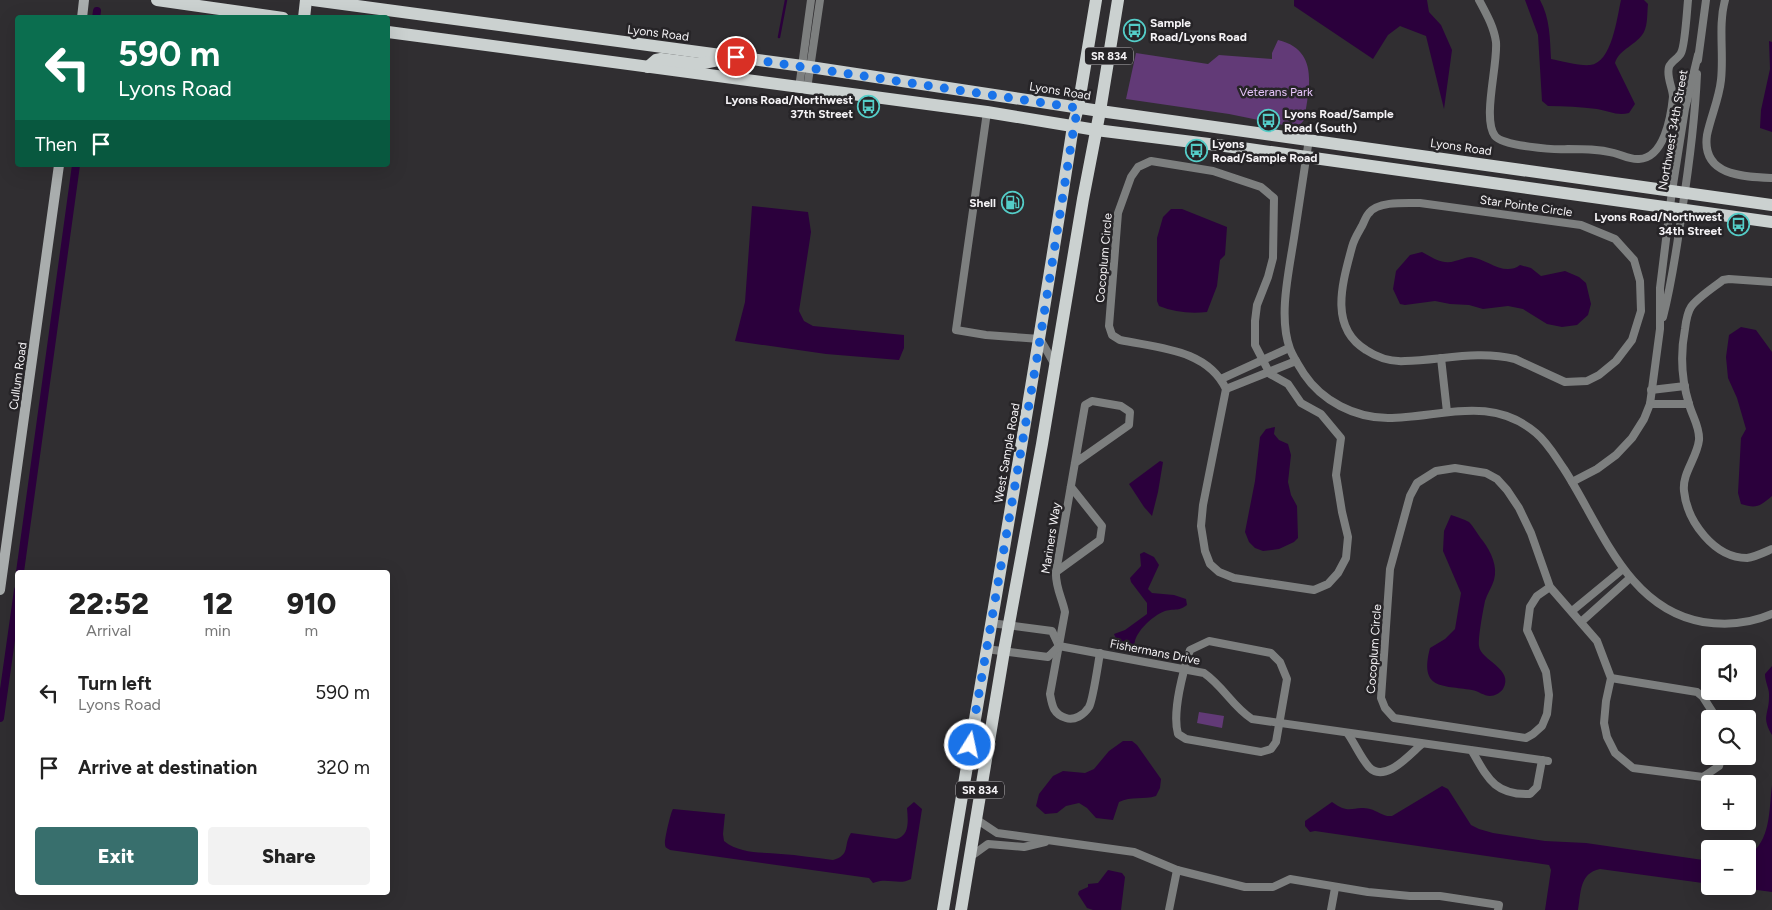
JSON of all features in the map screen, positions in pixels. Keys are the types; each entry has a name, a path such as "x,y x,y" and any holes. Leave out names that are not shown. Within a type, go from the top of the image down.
{"main road":[{"path":"157,0 262,15"},
{"path":"304,15 306,0"},
{"name":"Lyons Road","path":"313,0 806,66 1078,108 1772,205"},
{"name":"West Sample Road","path":"943,910 1096,0"},
{"name":"SR 834","path":"961,910 1004,651 1056,365 1118,0"},
{"path":"390,32 987,112 1096,130 1306,157 1772,222"},
{"path":"648,67 656,60 661,59 700,64 736,57"}],"street":[{"path":"82,15 84,0"},
{"path":"803,88 811,0"},
{"path":"806,66 820,0"},
{"path":"1479,0 1493,30 1496,42 1489,117 1491,129 1495,136 1502,142 1552,150 1595,150 1639,160 1653,154 1661,145 1666,134 1673,97 1669,67 1681,53 1688,0"},
{"name":"Northwest 34th Street","path":"1660,329 1660,288 1695,112 1698,56 1706,0"},
{"path":"1725,0 1722,20 1720,93 1706,146 1714,164 1732,175 1772,178"},
{"name":"Northwest 34th Street","path":"1572,482 1597,469 1616,455 1632,438 1644,419 1650,404 1660,329 1671,288 1685,109 1698,56"},
{"path":"987,112 956,330 986,335 1040,339 1056,365"},
{"path":"1309,140 1288,273 1284,312 1289,348 1304,375 1318,390 1335,403 1353,412 1372,418 1478,410 1516,420 1548,444 1623,569 1649,598 1678,615 1720,625 1743,624 1772,614"},
{"name":"Cocoplum Circle","path":"1151,162 1158,162 1214,171 1261,187 1274,198 1273,258 1257,305 1255,321 1255,345 1268,371 1288,384 1301,403 1320,414 1341,438 1336,475 1348,538 1346,558 1338,573 1328,584 1314,590 1234,578 1219,572 1210,564 1205,551 1201,526 1203,505 1226,389 1221,379 1210,367 1186,354 1120,340 1112,335 1109,326 1118,213 1131,177 1138,167 1151,162"},
{"name":"Cullum Road","path":"0,590 59,167"},
{"name":"Star Pointe Circle","path":"1420,202 1582,225 1615,239 1634,260 1640,282 1641,311 1632,340 1616,361 1599,375 1587,380 1565,382 1507,357 1481,354 1441,358 1405,361 1377,357 1359,346 1346,330 1341,316 1344,280 1354,239 1370,211 1384,204 1420,202"},
{"path":"1772,282 1723,280 1692,306 1687,315 1681,349 1681,364 1685,386 1697,426 1699,440 1686,475 1684,490 1692,520 1712,543 1733,556 1749,558 1772,549"},
{"path":"1221,379 1289,348"},
{"path":"1441,358 1447,412"},
{"path":"1226,389 1296,361"},
{"path":"1651,390 1685,386"},
{"name":"Mariners Way","path":"1075,463 1130,425 1130,412 1121,406 1092,400 1086,405 1075,463 1056,572 1056,582 1065,612 1050,694 1052,706 1056,714 1068,719 1080,717 1090,707 1100,653"},
{"path":"1650,404 1689,404"},
{"name":"Cocoplum Circle","path":"1550,587 1537,596 1530,607 1527,630 1546,672 1549,695 1547,714 1542,726 1533,734 1526,738 1394,718 1385,708 1381,698 1390,569 1410,496 1417,483 1436,472 1456,468 1486,473 1497,479 1507,490 1519,508 1531,533 1550,587 1597,641 1611,678"},
{"path":"1056,572 1100,540 1102,526 1071,487"},
{"path":"1572,611 1623,569"},
{"path":"1581,622 1630,578"},
{"path":"986,649 1048,657 1059,646 1052,631 991,623"},
{"path":"1209,641 1271,653 1280,662 1287,679 1280,724 1276,742 1271,749 1261,752 1186,738 1178,734 1174,724 1184,669 1190,650 1209,641"},
{"name":"Fishermans Drive","path":"1059,646 1204,673 1217,682 1240,712 1252,719 1545,761 1537,787 1530,794 1507,792 1497,787 1484,772 1472,751"},
{"path":"1701,695 1697,692 1611,678 1604,722 1607,736 1615,753 1633,768 1703,777 1719,765"},
{"path":"1348,734 1370,768 1378,772 1394,768 1422,744"},
{"path":"976,819 997,832 1134,852 1176,870 1245,887 1273,887 1290,879 1335,888 1410,896 1440,896 1499,906 1498,910"},
{"path":"970,857 988,844 1024,847 1049,841"},
{"path":"1169,910 1176,870"},
{"path":"1331,910 1335,888"},
{"path":"946,891 948,910"}],"green space":[{"name":"Veterans Park","path":"1278,40 1291,45 1300,52 1309,72 1304,120 1299,126 1293,127 1229,114 1126,99 1136,53 1208,64 1219,55 1272,59 1272,53"},
{"path":"1199,712 1224,716 1222,728 1197,723"}],"shaded area":[{"path":"1294,0 1427,0 1429,12 1441,25 1452,50 1444,109 1426,36 1400,26 1388,35 1373,59 1294,6"},
{"path":"1525,0 1540,0 1546,14 1549,29 1551,59 1586,65 1597,62 1604,56 1612,38 1621,0 1644,0 1648,4 1647,22 1644,32 1620,54 1615,63 1635,104 1629,113 1613,113 1591,108 1548,106 1542,101 1538,35"},
{"path":"1769,41 1772,42 1772,132 1760,128 1761,110 1770,69"},
{"path":"752,206 808,212 811,232 799,311 804,321 813,326 904,335 904,348 899,360 826,354 735,341 745,302"},
{"path":"1171,209 1182,209 1227,227 1225,255 1220,260 1217,286 1207,312 1188,313 1176,311 1159,306 1157,301 1157,238 1163,217"},
{"path":"1422,252 1446,262 1471,257 1508,269 1520,265 1531,268 1541,276 1565,271 1579,277 1586,283 1591,304 1588,315 1577,325 1562,327 1547,324 1523,309 1508,306 1483,309 1469,305 1435,301 1400,304 1393,289 1396,271 1410,255"},
{"path":"1741,327 1756,330 1772,352 1772,496 1755,506 1741,504 1738,493 1741,438 1746,429 1737,398 1728,378 1726,357 1729,335"},
{"path":"1275,427 1274,434 1279,440 1288,444 1291,455 1288,482 1291,495 1297,506 1298,538 1279,549 1263,551 1255,548 1249,542 1245,532 1255,481 1260,437 1266,429"},
{"path":"1160,461 1163,462 1152,516 1129,484"},
{"path":"1451,515 1471,524 1493,559 1495,575 1485,601 1479,646 1485,656 1501,670 1504,676 1503,689 1494,695 1488,696 1472,690 1443,686 1436,683 1428,672 1427,662 1430,648 1445,639 1455,629 1461,593 1443,551 1444,531"},
{"path":"1144,552 1154,557 1159,565 1148,589 1152,593 1174,595 1186,599 1187,605 1179,609 1160,613 1149,621 1136,637 1135,648 1132,650 1121,645 1114,634 1125,630 1147,614 1147,603 1130,578 1141,566 1140,554"},
{"path":"1772,666 1772,735 1766,719 1769,694 1765,674"},
{"path":"1123,741 1132,741 1137,745 1161,779 1160,788 1156,796 1128,799 1119,802 1113,820 1096,818 1087,808 1079,803 1066,806 1057,813 1045,814 1036,806 1039,794 1053,776 1063,771 1085,773 1094,769 1109,751"},
{"path":"1772,785 1772,892 1756,890 1756,850 1765,834"},
{"path":"1442,786 1448,789 1471,825 1479,829 1545,841 1586,843 1701,860 1701,883 1600,869 1588,875 1582,885 1578,910 1545,910 1551,870 1549,865 1315,831 1310,832 1305,826 1305,821 1332,802 1348,809 1364,808 1383,815 1392,816"},
{"path":"914,802 922,809 911,879 902,882 878,881 873,883 869,878 670,850 665,845 673,809 725,814 724,841 737,848 751,852 833,860 839,858 844,852 851,833 896,839 904,835 907,827 907,808"},
{"path":"1108,870 1122,873 1125,877 1121,910 1093,910 1087,908 1078,894 1079,891 1088,887 1088,884 1098,883"}],"waterway":[{"path":"779,37 786,0"},
{"path":"96,15 97,11"},
{"path":"20,570 76,167"},
{"path":"0,718 15,611"}],"place":[{"name":"Sample Road/Lyons Road","path":"1134,30"},
{"name":"Lyons Road/Northwest 37th Street","path":"869,107"},
{"name":"Lyons Road/Sample Road (South)","path":"1268,121"},
{"name":"Lyons Road/Sample Road","path":"1196,151"},
{"name":"Shell","path":"1012,203"},
{"name":"Lyons Road/Northwest 34th Street","path":"1738,224"}],"route":[{"path":"736,57 1078,108 970,745"}]}
